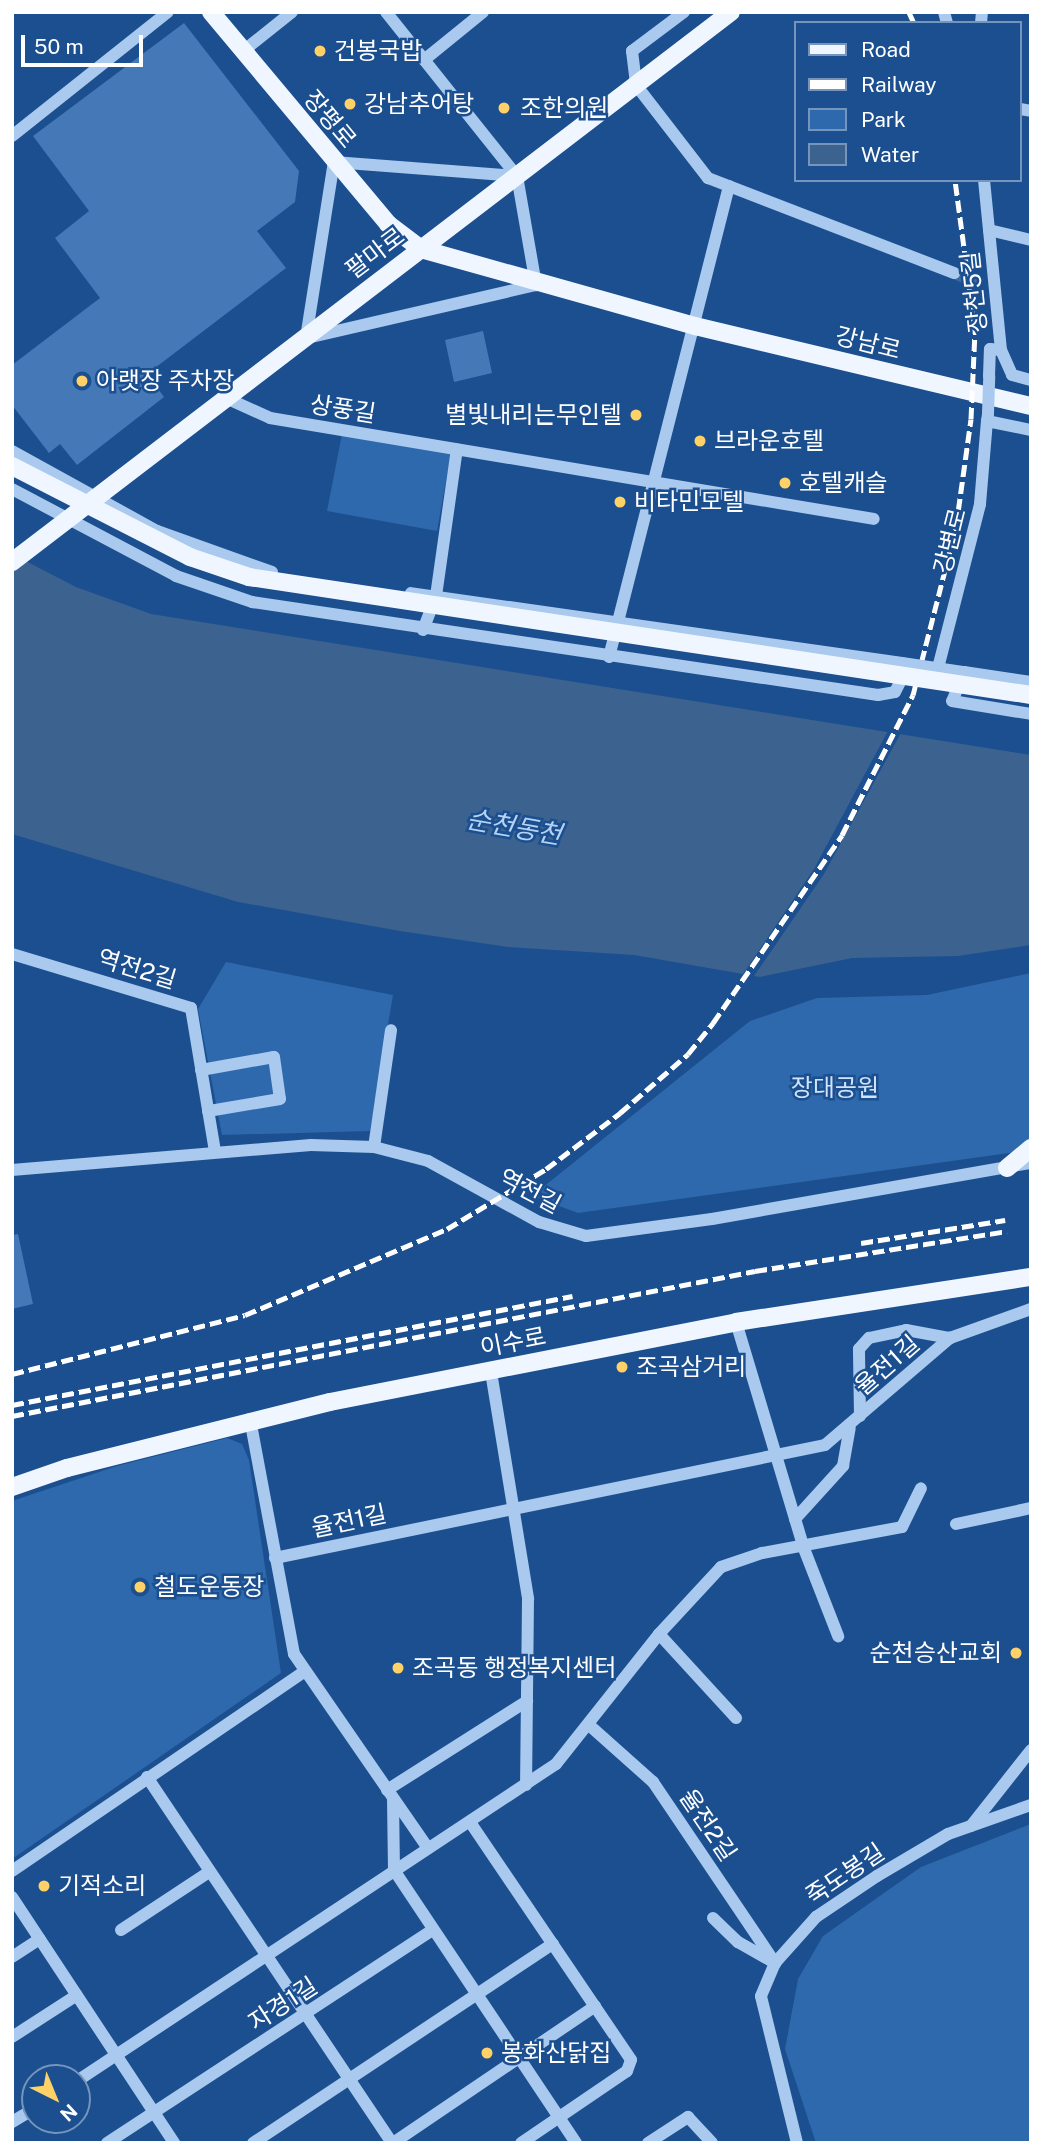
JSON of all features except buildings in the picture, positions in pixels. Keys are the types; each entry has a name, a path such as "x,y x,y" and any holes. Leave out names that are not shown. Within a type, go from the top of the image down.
{"main road":[{"name":"장평로","path":"211,12 388,224 421,249"},
{"name":"팔마로","path":"12,562 731,12"},
{"name":"강남로","path":"421,249 536,285 695,326 1031,406"},
{"path":"12,466 190,557 249,577 1031,695"},
{"path":"12,477 194,569 247,584 322,600 1031,703"},
{"path":"1006,1168 1029,1160"},
{"path":"1010,1283 1031,1269"},
{"name":"이수로","path":"12,1487 250,1419 736,1322 1010,1283 1031,1277"}],"street":[{"path":"12,136 168,12"},
{"path":"242,52 292,12"},
{"path":"386,12 517,176 536,285 306,338 334,162 517,176"},
{"path":"424,60 483,12"},
{"path":"684,12 632,51 636,85 708,178 954,273"},
{"name":"장천5길","path":"984,182 989,230 989,287 1001,350"},
{"path":"609,657 657,482 729,186"},
{"name":"장천5길","path":"989,230 1031,240"},
{"name":"강변로","path":"938,668 980,505 990,349 1001,350"},
{"path":"1001,350 1012,375 1031,380"},
{"name":"상풍길","path":"226,398 270,418 874,519"},
{"path":"987,417 1031,430"},
{"path":"423,630 436,596 457,449"},
{"path":"12,452 157,531 258,570 1031,682"},
{"path":"12,489 68,520 214,591 423,630 890,696 905,672 902,663"},
{"path":"964,672 952,701 1031,714"},
{"name":"역전2길","path":"12,954 191,1008 215,1151"},
{"path":"374,1147 391,1030"},
{"path":"201,1070 274,1057 280,1099 208,1111"},
{"name":"역전길","path":"12,1170 311,1144 374,1147 428,1161 539,1222 586,1236 1006,1168"},
{"name":"율전1길","path":"275,1558 514,1507 777,1458 825,1445 850,1428 860,1416 950,1338 1031,1309"},
{"path":"736,1322 803,1546 838,1636"},
{"path":"860,1416 859,1349 870,1338 906,1330 950,1338"},
{"path":"491,1372 528,1600 526,1785"},
{"path":"250,1419 289,1639 304,1672 428,1848"},
{"path":"795,1519 842,1466 850,1428"},
{"path":"91,2072 263,1954 556,1764 659,1634 721,1567 803,1546 902,1527 921,1488"},
{"path":"956,1524 1031,1508"},
{"path":"659,1634 736,1718"},
{"path":"12,1871 304,1672"},
{"path":"390,1794 527,1701"},
{"name":"율전2길","path":"589,1725 653,1782 775,1964"},
{"path":"968,1829 1031,1750"},
{"path":"147,1777 263,1954 393,2143 595,2006"},
{"path":"390,1794 394,1870 576,2143"},
{"name":"죽도봉길","path":"797,2143 761,1997 775,1964 816,1917 947,1834 968,1829 1031,1805"},
{"path":"470,1822 631,2060 627,2071 521,2143"},
{"path":"121,1930 209,1872"},
{"path":"12,1897 174,2143"},
{"path":"713,1918 738,1942 775,1964"},
{"name":"자경1길","path":"107,2143 433,1930"},
{"path":"12,1957 40,1939"},
{"path":"253,2143 553,1944"},
{"path":"12,2037 77,1995"},
{"path":"649,2143 688,2117 712,2143"}],"green space":[{"path":"342,434 451,453 437,531 327,511"},
{"path":"226,962 393,995 370,1131 222,1135 198,1009"},
{"name":"장대공원","path":"1031,973 1031,1150 578,1213 532,1196 750,1021 817,998 927,995"},
{"name":"철도운동장","path":"227,1438 242,1444 249,1460 281,1673 12,1859 12,1501 117,1466"},
{"path":"1031,1824 1031,2143 816,2143 785,2049 798,1979 823,1936 921,1867"}],"water":[{"name":"순천동천","path":"12,554 76,587 151,614 1031,755 1031,945 958,956 852,958 760,977 634,955 508,947 238,902 12,834"}],"pier":[{"path":"889,729 902,731 824,874 752,979 741,977 814,869"}],"tunnel":[{"path":"954,273 984,285"}],"railway":[{"path":"909,12 913,21"},
{"path":"12,1374 245,1315 447,1229 546,1169 620,1113 688,1054 713,1023 842,835 913,695 956,527 971,419 975,330 955,182"},
{"path":"861,1243 1005,1220"},
{"path":"12,1416 755,1271 1007,1231"},
{"path":"12,1405 572,1296"}],"place":[{"name":"건봉국밥","path":"320,51"},
{"name":"강남추어탕","path":"350,104"},
{"name":"조한의원","path":"504,108"},
{"name":"아랫장 주차장","path":"82,381"},
{"name":"별빛내리는무인텔","path":"636,415"},
{"name":"브라운호텔","path":"700,441"},
{"name":"호텔캐슬","path":"785,483"},
{"name":"비타민모텔","path":"620,502"},
{"name":"조곡삼거리","path":"622,1367"},
{"name":"철도운동장","path":"140,1587"},
{"name":"순천승산교회","path":"1016,1653"},
{"name":"조곡동 행정복지센터","path":"398,1668"},
{"name":"기적소리","path":"44,1886"},
{"name":"봉화산닭집","path":"487,2053"}]}
